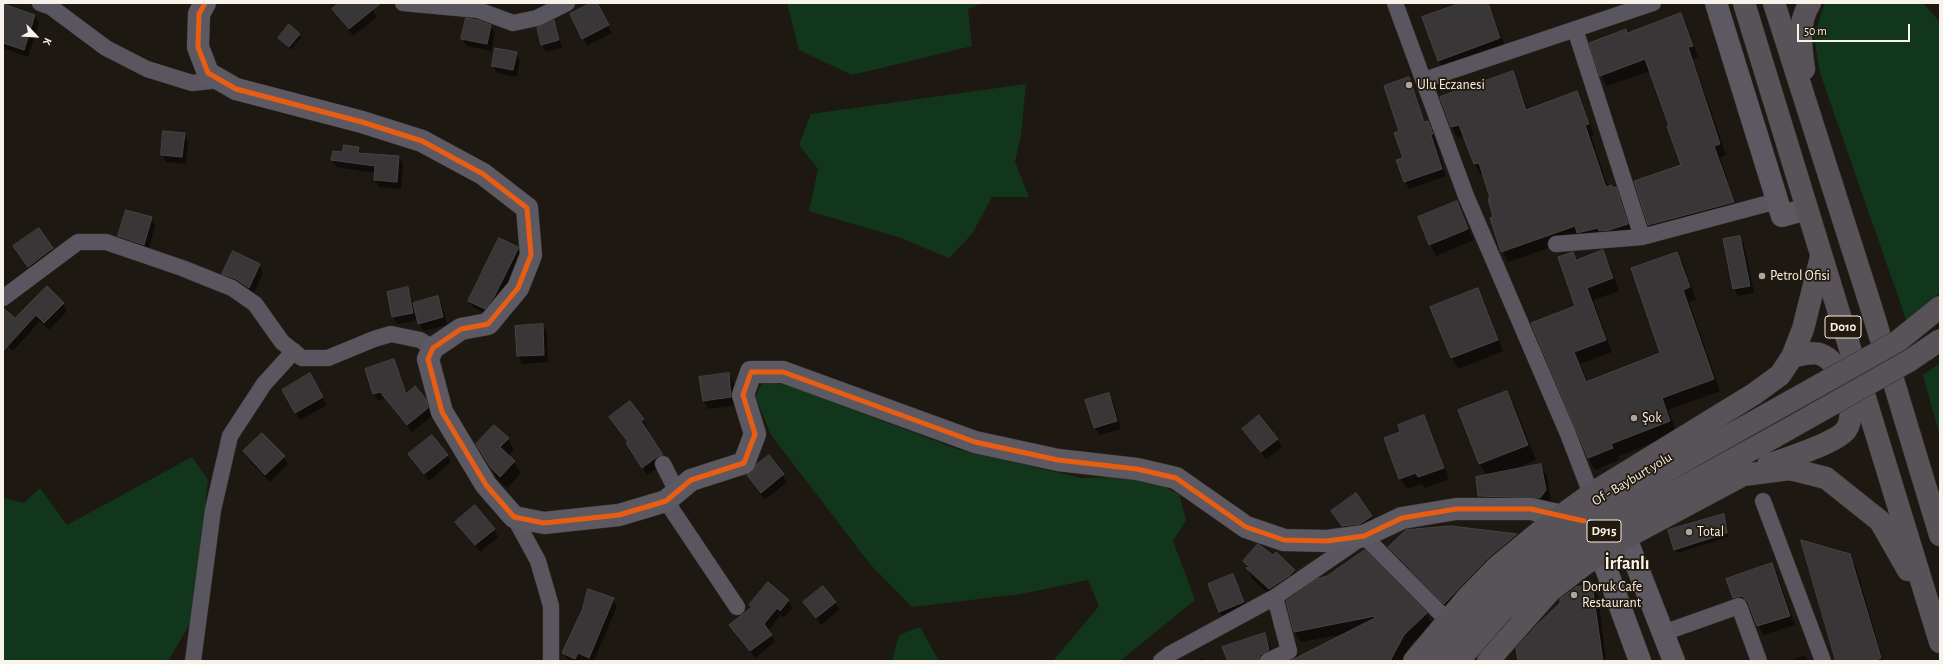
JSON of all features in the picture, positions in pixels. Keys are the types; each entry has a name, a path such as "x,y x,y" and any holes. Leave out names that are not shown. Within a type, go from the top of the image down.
{"highway":[{"name":"D010","path":"1744,3 1940,642"},
{"name":"D010","path":"1774,3 1872,310 1940,536"},
{"path":"1810,3 1804,13 1802,21 1801,44 1816,138"},
{"path":"1414,661 1447,620 1497,567 1561,516 1591,494 1754,394 1780,375 1792,358 1803,329 1821,255"},
{"name":"Of - Bayburt yolu","path":"1436,661 1472,618 1500,588 1539,554 1584,521 1629,493 1898,341 1940,307"},
{"name":"D915","path":"1458,661 1501,612 1543,572 1564,556 1602,532 1909,361 1940,340"},
{"path":"1488,661 1550,591 1585,564 1625,538 1743,476 1831,440 1846,430 1849,422 1850,400 1846,387 1834,364 1824,355 1816,353 1808,353 1792,358"},
{"path":"1743,476 1790,469 1826,478 1880,521 1927,603"}],"street":[{"path":"40,3 51,8 106,48 147,69 192,83 220,80"},
{"path":"205,3 199,14 198,47 208,73 236,89 362,122 422,141 483,174 527,208 531,255 518,288 488,324 461,329 433,348 428,359 442,412 486,485 514,517 538,561 552,606 551,661"},
{"path":"403,3 478,10 513,23 537,18 567,3"},
{"path":"1395,3 1466,196 1568,434 1591,494"},
{"path":"1424,80 1653,3"},
{"path":"1716,3 1782,216 1807,209"},
{"path":"1575,29 1642,237"},
{"path":"1556,244 1642,237 1777,201"},
{"path":"3,298 78,242 106,242 182,268 232,288 255,304 282,342 302,358 328,358 374,339 391,334 420,340 433,348"},
{"path":"193,661 213,510 230,436 264,384 294,351"},
{"path":"514,517 544,523 619,515 672,496 691,480 744,463 755,434 743,395 750,372 783,372 975,442 1058,460 1137,469 1176,478 1246,527 1284,540 1327,541 1364,536"},
{"path":"663,464 672,496 737,607"},
{"path":"1763,500 1823,661"},
{"path":"1161,661 1170,654 1275,597 1364,536 1402,518 1456,509 1531,509 1584,521"},
{"path":"1364,536 1447,620"},
{"path":"1640,661 1604,563 1629,546 1674,661"},
{"path":"1268,661 1289,651 1275,597"},
{"path":"1663,633 1739,606 1759,661"}],"green space":[{"path":"787,3 983,3 968,9 972,46 852,75 799,50"},
{"path":"1825,3 1923,3 1940,22 1940,292 1930,303 1907,322 1820,73 1814,36"},
{"path":"1026,84 1021,135 1015,162 1029,197 992,197 972,234 949,258 898,237 809,211 818,169 799,145 811,114"},
{"path":"1940,363 1940,437 1923,375"},
{"path":"764,381 791,386 957,449 1081,478 1141,476 1179,494 1186,520 1173,541 1195,600 1120,661 1053,661 1099,606 1088,580 1021,594 912,607 870,564 771,435 755,396"},
{"path":"192,457 208,480 193,619 168,661 3,661 3,498 24,503 40,488 67,525"},
{"path":"920,627 939,661 892,661 899,635"}],"building":[{"path":"339,3 381,3 349,29 332,9"},
{"path":"591,3 597,3 609,25 582,39 570,14"},
{"path":"1461,3 1488,3 1500,38 1438,61 1422,17"},
{"path":"3,4 35,15 24,50 3,43"},
{"path":"1681,13 1693,46 1688,47 1720,144 1714,146 1734,202 1648,225 1634,181 1681,165 1667,126 1669,126 1645,59 1600,76 1589,43 1626,29 1627,33"},
{"path":"466,18 491,25 487,44 461,39"},
{"path":"554,20 559,40 541,45 537,28"},
{"path":"289,24 300,34 289,47 278,38"},
{"path":"495,48 517,52 513,70 492,66"},
{"path":"1513,71 1526,110 1577,91 1589,124 1585,125 1606,187 1612,185 1613,188 1616,187 1628,224 1609,230 1599,231 1598,228 1577,233 1575,226 1501,252 1490,218 1493,217 1488,199 1490,198 1479,163 1474,164 1459,125 1451,127 1440,97"},
{"path":"1409,77 1424,122 1428,121 1433,134 1431,135 1442,169 1404,182 1396,160 1403,158 1394,133 1399,131 1384,86"},
{"path":"163,131 185,133 182,157 161,155"},
{"path":"344,145 359,147 358,153 399,156 397,182 374,180 375,166 331,160 333,151 342,152"},
{"path":"1457,201 1468,229 1429,245 1418,217"},
{"path":"126,210 152,217 144,245 118,236"},
{"path":"39,228 53,248 28,267 13,246"},
{"path":"1740,236 1750,286 1733,289 1723,239"},
{"path":"499,238 518,247 518,249 494,297 485,309 468,301"},
{"path":"1603,250 1613,278 1587,288 1606,340 1574,352 1586,382 1660,353 1631,268 1677,252 1690,287 1683,290 1714,379 1662,398 1670,421 1611,444 1613,448 1588,458 1531,323 1575,306 1558,257 1573,252 1576,260"},
{"path":"233,251 260,264 249,288 236,279 222,274"},
{"path":"47,286 64,303 44,323 36,315 3,351 3,308 15,318"},
{"path":"408,287 413,313 392,317 387,292"},
{"path":"1478,288 1498,340 1451,358 1430,307"},
{"path":"438,296 443,317 418,324 413,303"},
{"path":"543,324 544,355 517,356 515,326"},
{"path":"394,359 406,394 415,386 426,399 428,408 407,425 380,392 373,394 365,369"},
{"path":"310,373 323,397 295,413 282,390"},
{"path":"729,373 731,397 703,401 699,377"},
{"path":"1507,391 1528,445 1479,464 1458,410"},
{"path":"1109,393 1117,421 1094,428 1085,400"},
{"path":"630,401 644,419 641,421 663,455 658,456 642,468 626,443 628,442 609,417"},
{"path":"1259,415 1278,439 1261,452 1242,429"},
{"path":"1424,415 1444,468 1418,477 1416,473 1399,479 1384,438 1400,432 1398,425"},
{"path":"494,425 509,438 500,447 515,461 500,477 491,468 476,444"},
{"path":"262,433 285,456 265,475 243,451"},
{"path":"432,435 448,455 424,474 408,454"},
{"path":"769,455 784,474 761,493 747,475 752,472 757,464"},
{"path":"1541,464 1546,490 1540,498 1478,496 1476,477"},
{"path":"1356,493 1372,516 1360,524 1342,526 1331,511"},
{"path":"475,505 495,529 475,545 455,522"},
{"path":"1724,514 1727,533 1674,550 1668,530"},
{"path":"1451,526 1517,534 1488,558 1444,604 1388,547 1406,530"},
{"path":"1801,540 1850,554 1881,658 1873,661 1836,661"},
{"path":"1258,544 1273,555 1276,552 1295,570 1289,576 1269,589 1246,568 1249,567 1243,561"},
{"path":"1365,550 1427,613 1404,635 1390,661 1290,661 1375,618 1375,616 1294,632 1286,601 1317,579 1327,576"},
{"path":"1772,563 1790,616 1757,626 1748,602 1742,596 1733,598 1726,579"},
{"path":"1233,574 1244,602 1219,612 1208,584"},
{"path":"768,582 789,600 780,611 777,608 764,624 772,635 750,651 729,625 752,607 749,605"},
{"path":"1592,585 1603,661 1518,661 1516,648 1560,603 1560,599 1576,587"},
{"path":"823,586 836,602 816,618 803,602"},
{"path":"588,589 614,598 589,658 578,653 575,659 562,653 582,610"},
{"path":"1265,633 1269,650 1260,655 1259,661 1228,661 1222,647"}],"cycle path":[{"path":"205,3 199,14 198,47 208,73 236,89 362,122 422,141 483,174 527,208 531,255 518,288 488,324 461,329 433,348 428,359 442,412 486,485 514,517 544,523 619,515 666,501 691,480 744,463 755,434 743,395 751,372 783,372 975,442 1058,460 1137,469 1176,478 1246,527 1284,540 1327,541 1364,536 1402,518 1456,509 1531,509 1584,521"}],"place":[{"name":"Ulu Eczanesi","path":"1409,85"},
{"name":"Petrol Ofisi","path":"1762,276"},
{"name":"Şok","path":"1634,418"},
{"name":"Total","path":"1689,532"},
{"name":"Doruk Cafe Restaurant","path":"1574,595"}],"district":[{"name":"İrfanlı","path":"1627,564"}]}
